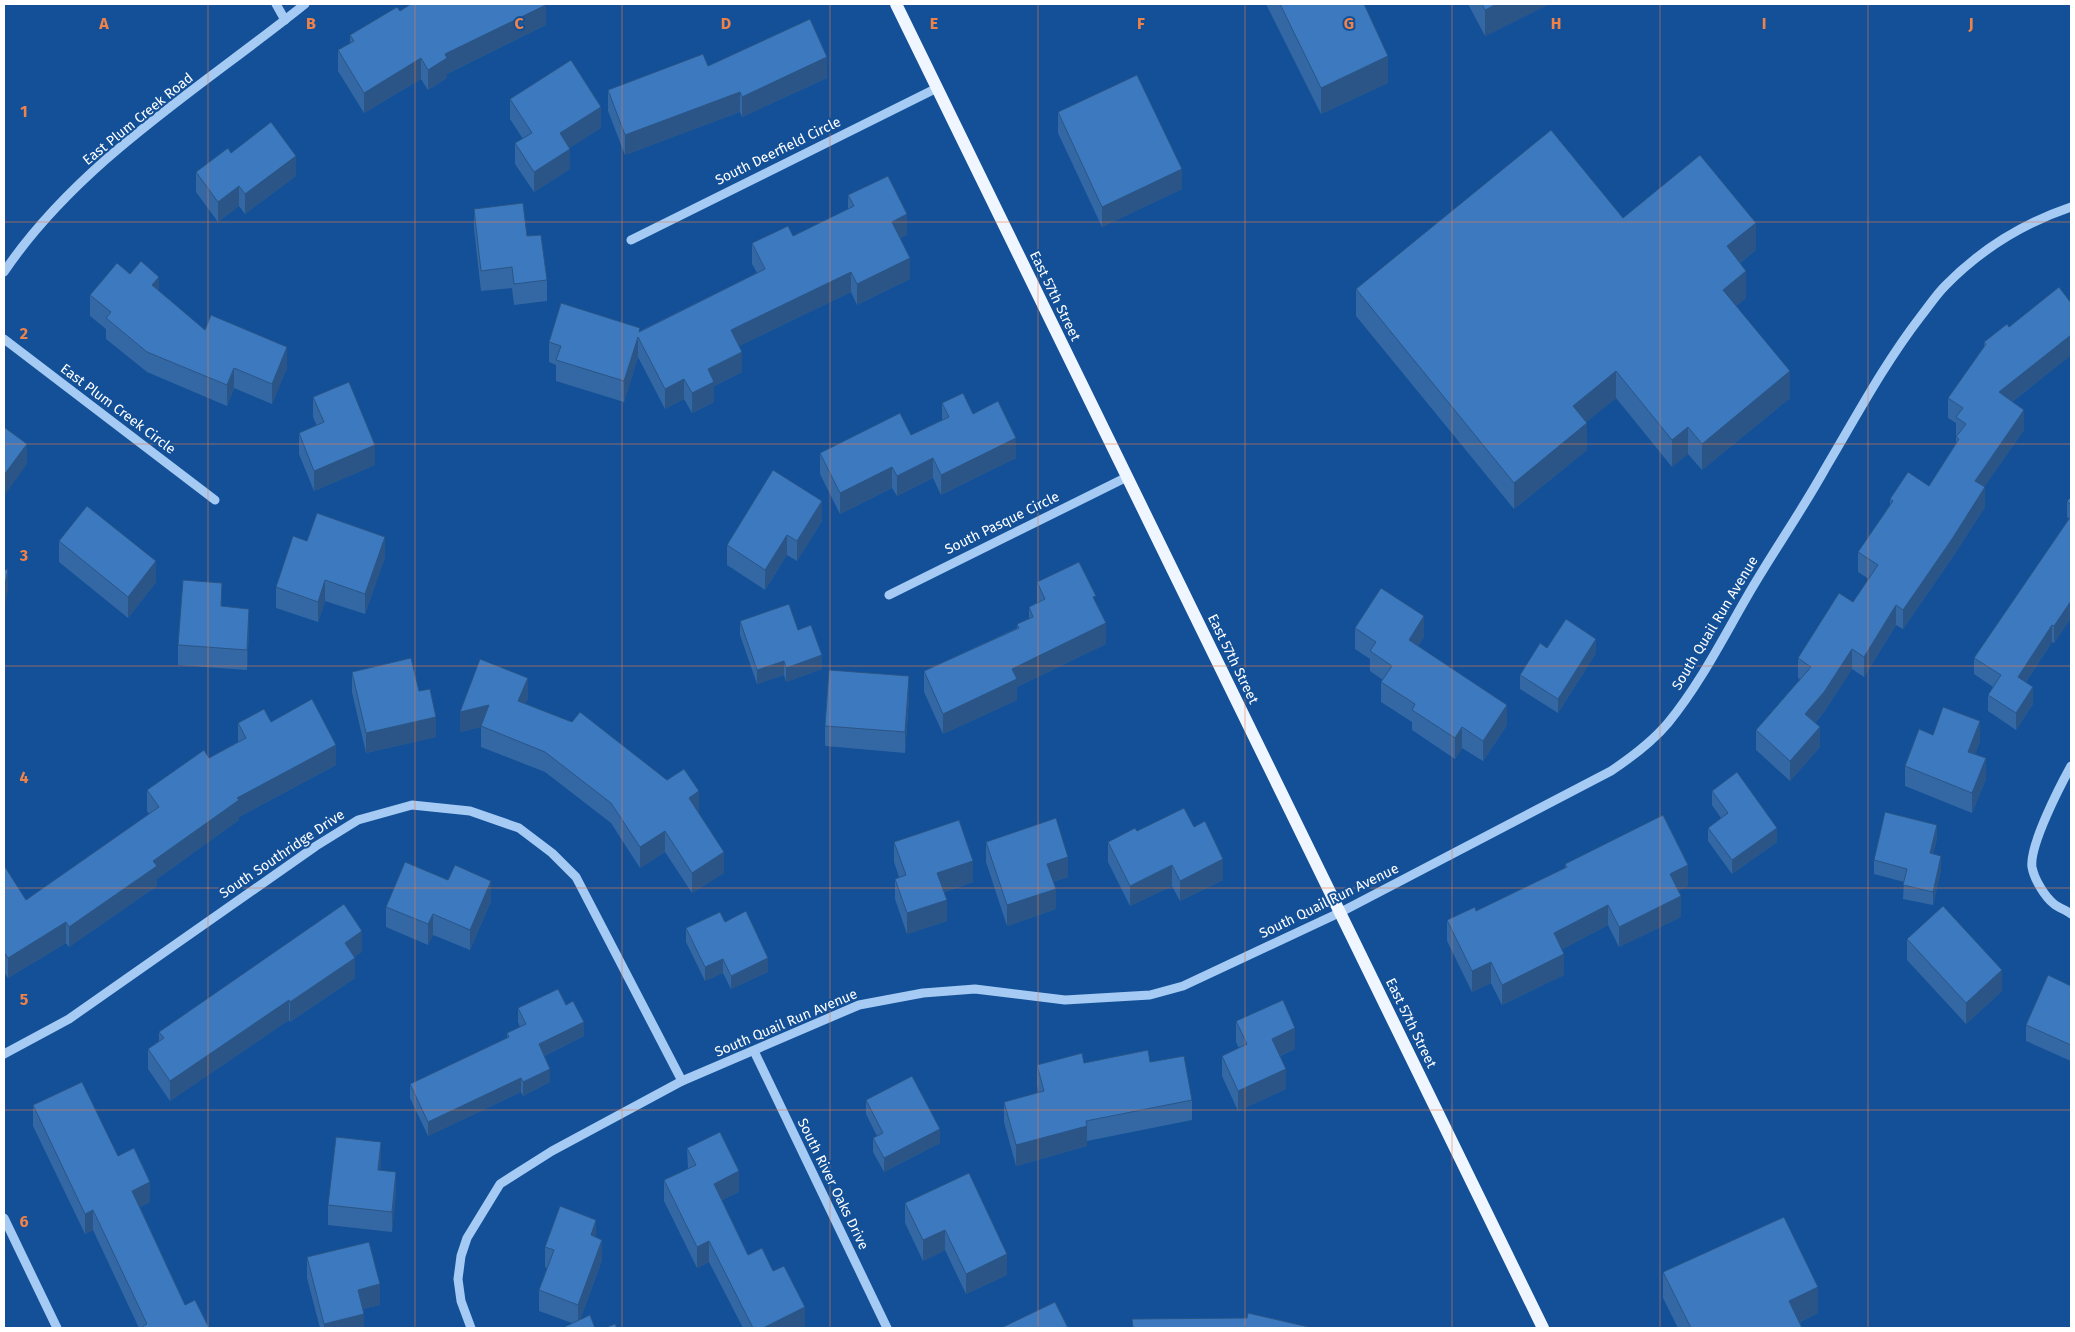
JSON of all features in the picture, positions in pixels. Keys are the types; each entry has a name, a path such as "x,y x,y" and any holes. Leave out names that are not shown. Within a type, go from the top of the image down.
{"main road":[{"name":"East 57th Street","path":"896,4 1543,1328"}],"street":[{"path":"276,4 285,20"},
{"name":"East Plum Creek Road","path":"4,272 59,205 111,154 305,4"},
{"name":"South Deerfield Circle","path":"631,240 937,88"},
{"name":"South Quail Run Avenue","path":"471,1328 462,1301 458,1279 461,1256 467,1238 500,1184 552,1151 682,1081 859,1006 924,993 975,989 1065,1000 1150,995 1183,986 1341,912 1611,771 1638,753 1668,724 1702,676 1877,379 1911,329 1944,287 1975,260 2015,231 2042,217 2071,207"},
{"name":"East Plum Creek Circle","path":"4,339 215,500"},
{"name":"South Pasque Circle","path":"889,595 1127,476"},
{"path":"2071,766 2044,824 2035,849 2032,867 2039,884 2053,903 2071,914"},
{"name":"South Southridge Drive","path":"4,1054 69,1019 316,846 358,820 412,805 470,811 519,828 552,852 576,877 682,1081"},
{"name":"South River Oaks Drive","path":"754,1051 887,1328"},
{"path":"4,1218 57,1328"}],"building":[{"path":"411,4 546,5 445,54 447,58 428,70 421,58 364,93 338,50 354,41 350,35 397,7 400,11"},
{"path":"1280,4 1364,4 1388,56 1321,88"},
{"path":"1482,4 1497,4 1485,10"},
{"path":"810,19 827,57 742,97 740,92 625,135 608,90 703,54 708,66"},
{"path":"571,60 601,107 560,133 570,149 534,172 515,143 532,133 510,99"},
{"path":"1137,75 1182,169 1102,207 1058,112"},
{"path":"271,122 296,156 245,194 239,186 218,202 196,172 228,148 231,153"},
{"path":"1551,130 1623,218 1700,155 1756,223 1727,246 1746,271 1723,290 1790,371 1702,444 1688,427 1672,440 1616,371 1573,406 1587,423 1514,483 1356,289"},
{"path":"888,176 907,214 892,222 910,258 857,284 851,272 731,330 742,352 708,369 714,382 692,393 684,379 665,389 638,337 624,381 556,360 561,346 549,342 561,303 640,328 639,332 765,269 752,243 788,226 793,236 854,206 848,195"},
{"path":"523,203 527,236 541,235 547,280 514,284 512,267 481,271 474,209"},
{"path":"141,261 159,277 152,285 205,330 211,315 287,347 272,384 234,368 227,385 147,352 106,318 111,312 90,295 117,263 130,274"},
{"path":"2059,287 2071,303 2071,335 1999,392 2024,410 1975,481 1985,487 1903,610 1896,605 1864,657 1852,649 1824,692 1805,714 1820,727 1790,761 1756,730 1811,667 1798,658 1839,593 1853,602 1878,565 1858,552 1893,501 1890,499 1908,472 1929,486 1959,439 1956,437 1966,424 1956,417 1963,408 1948,398 1986,344 1984,342 2007,324 2009,327"},
{"path":"349,382 375,445 314,471 299,433 324,422 313,397"},
{"path":"963,393 973,414 998,401 1016,438 941,475 933,458 897,476 892,467 840,493 820,453 900,413 911,435 949,417 942,403"},
{"path":"4,427 27,444 4,475"},
{"path":"773,470 822,501 797,541 787,535 765,570 727,545"},
{"path":"2071,497 2071,505 2067,501"},
{"path":"87,506 156,561 128,597 59,541"},
{"path":"317,513 385,537 365,594 325,580 318,602 276,587 293,536 307,541"},
{"path":"2071,516 2071,601 2054,626 2052,625 2018,677 2033,687 2016,713 1988,695 2001,675 1974,658"},
{"path":"1079,562 1096,596 1093,597 1106,623 1012,669 1017,679 943,714 924,671 1019,628 1017,624 1033,617 1029,607 1045,599 1037,582"},
{"path":"4,569 8,570 4,589"},
{"path":"183,580 222,583 221,606 249,609 247,650 178,645"},
{"path":"1381,588 1424,616 1409,640 1507,705 1483,741 1462,727 1455,738 1412,710 1415,704 1381,682 1392,666 1370,651 1376,642 1355,628"},
{"path":"789,604 798,630 811,625 822,655 786,668 784,661 757,670 740,621"},
{"path":"1566,619 1596,639 1558,699 1520,675 1540,643 1547,648"},
{"path":"411,658 419,691 430,689 436,717 366,733 352,672"},
{"path":"480,659 528,678 518,701 572,722 580,712 667,780 684,769 699,791 689,798 724,852 692,873 665,831 640,847 611,803 545,752 481,726 489,705 460,712"},
{"path":"829,670 909,676 905,732 825,726"},
{"path":"312,699 336,745 237,798 239,800 153,861 157,866 69,927 66,922 8,958 4,952 5,867 26,900 159,807 147,790 204,750 209,758 246,738 238,723 264,709 271,722"},
{"path":"1943,707 1980,721 1968,752 1986,758 1972,793 1905,766 1919,729 1933,735"},
{"path":"1737,772 1777,828 1732,860 1708,828 1728,813 1712,791"},
{"path":"1184,808 1194,827 1205,821 1223,859 1180,881 1172,865 1130,886 1108,842 1135,828 1137,831"},
{"path":"1885,812 1937,825 1930,853 1941,856 1933,892 1903,885 1907,869 1874,860"},
{"path":"1663,815 1688,865 1670,874 1681,896 1619,927 1608,905 1554,933 1564,954 1502,985 1491,962 1472,971 1447,920 1475,907 1476,911 1567,867 1565,864"},
{"path":"1056,818 1068,857 1047,864 1056,889 1007,905 986,842"},
{"path":"959,820 973,861 937,873 947,900 907,913 895,879 906,875 894,842"},
{"path":"405,862 448,880 455,865 491,881 470,930 433,914 428,924 386,907"},
{"path":"344,904 362,931 345,943 355,958 290,1002 289,1000 170,1081 148,1049 164,1038 159,1032"},
{"path":"1943,906 2002,970 1966,1003 1907,939"},
{"path":"746,911 768,958 731,976 723,959 705,967 686,928 720,912 725,922"},
{"path":"2048,975 2071,986 2071,1045 2026,1025"},
{"path":"558,989 566,1005 573,1001 584,1022 539,1044 550,1069 523,1082 521,1078 428,1122 410,1084 509,1037 507,1033 526,1024 518,1008"},
{"path":"1283,1000 1295,1028 1272,1039 1286,1069 1238,1091 1222,1056 1247,1044 1236,1021"},
{"path":"1148,1050 1150,1062 1184,1056 1192,1100 1086,1121 1087,1126 1016,1145 1004,1102 1044,1091 1037,1065 1082,1053 1084,1063"},
{"path":"912,1076 940,1129 884,1158 873,1138 883,1133 866,1100"},
{"path":"82,1082 118,1156 134,1148 150,1182 132,1191 185,1305 195,1300 209,1328 142,1328 147,1324 93,1210 85,1214 33,1105"},
{"path":"720,1132 739,1171 714,1184 748,1255 762,1248 773,1271 784,1266 805,1307 763,1328 753,1328 709,1241 697,1247 664,1180 696,1165 687,1148"},
{"path":"336,1137 381,1142 378,1170 396,1172 392,1212 328,1205"},
{"path":"969,1173 1007,1254 966,1274 945,1230 923,1240 905,1203"},
{"path":"560,1206 596,1220 591,1235 602,1240 578,1305 539,1290 554,1250 545,1247"},
{"path":"1784,1217 1818,1287 1789,1301 1802,1328 1691,1328 1663,1272"},
{"path":"369,1242 380,1284 358,1290 364,1314 324,1324 307,1257"},
{"path":"1055,1302 1068,1328 1001,1328"},
{"path":"1248,1313 1313,1328 1133,1328 1132,1319 1247,1318"},
{"path":"590,1315 595,1328 562,1328"},
{"path":"615,1324 617,1328 605,1328"}]}
